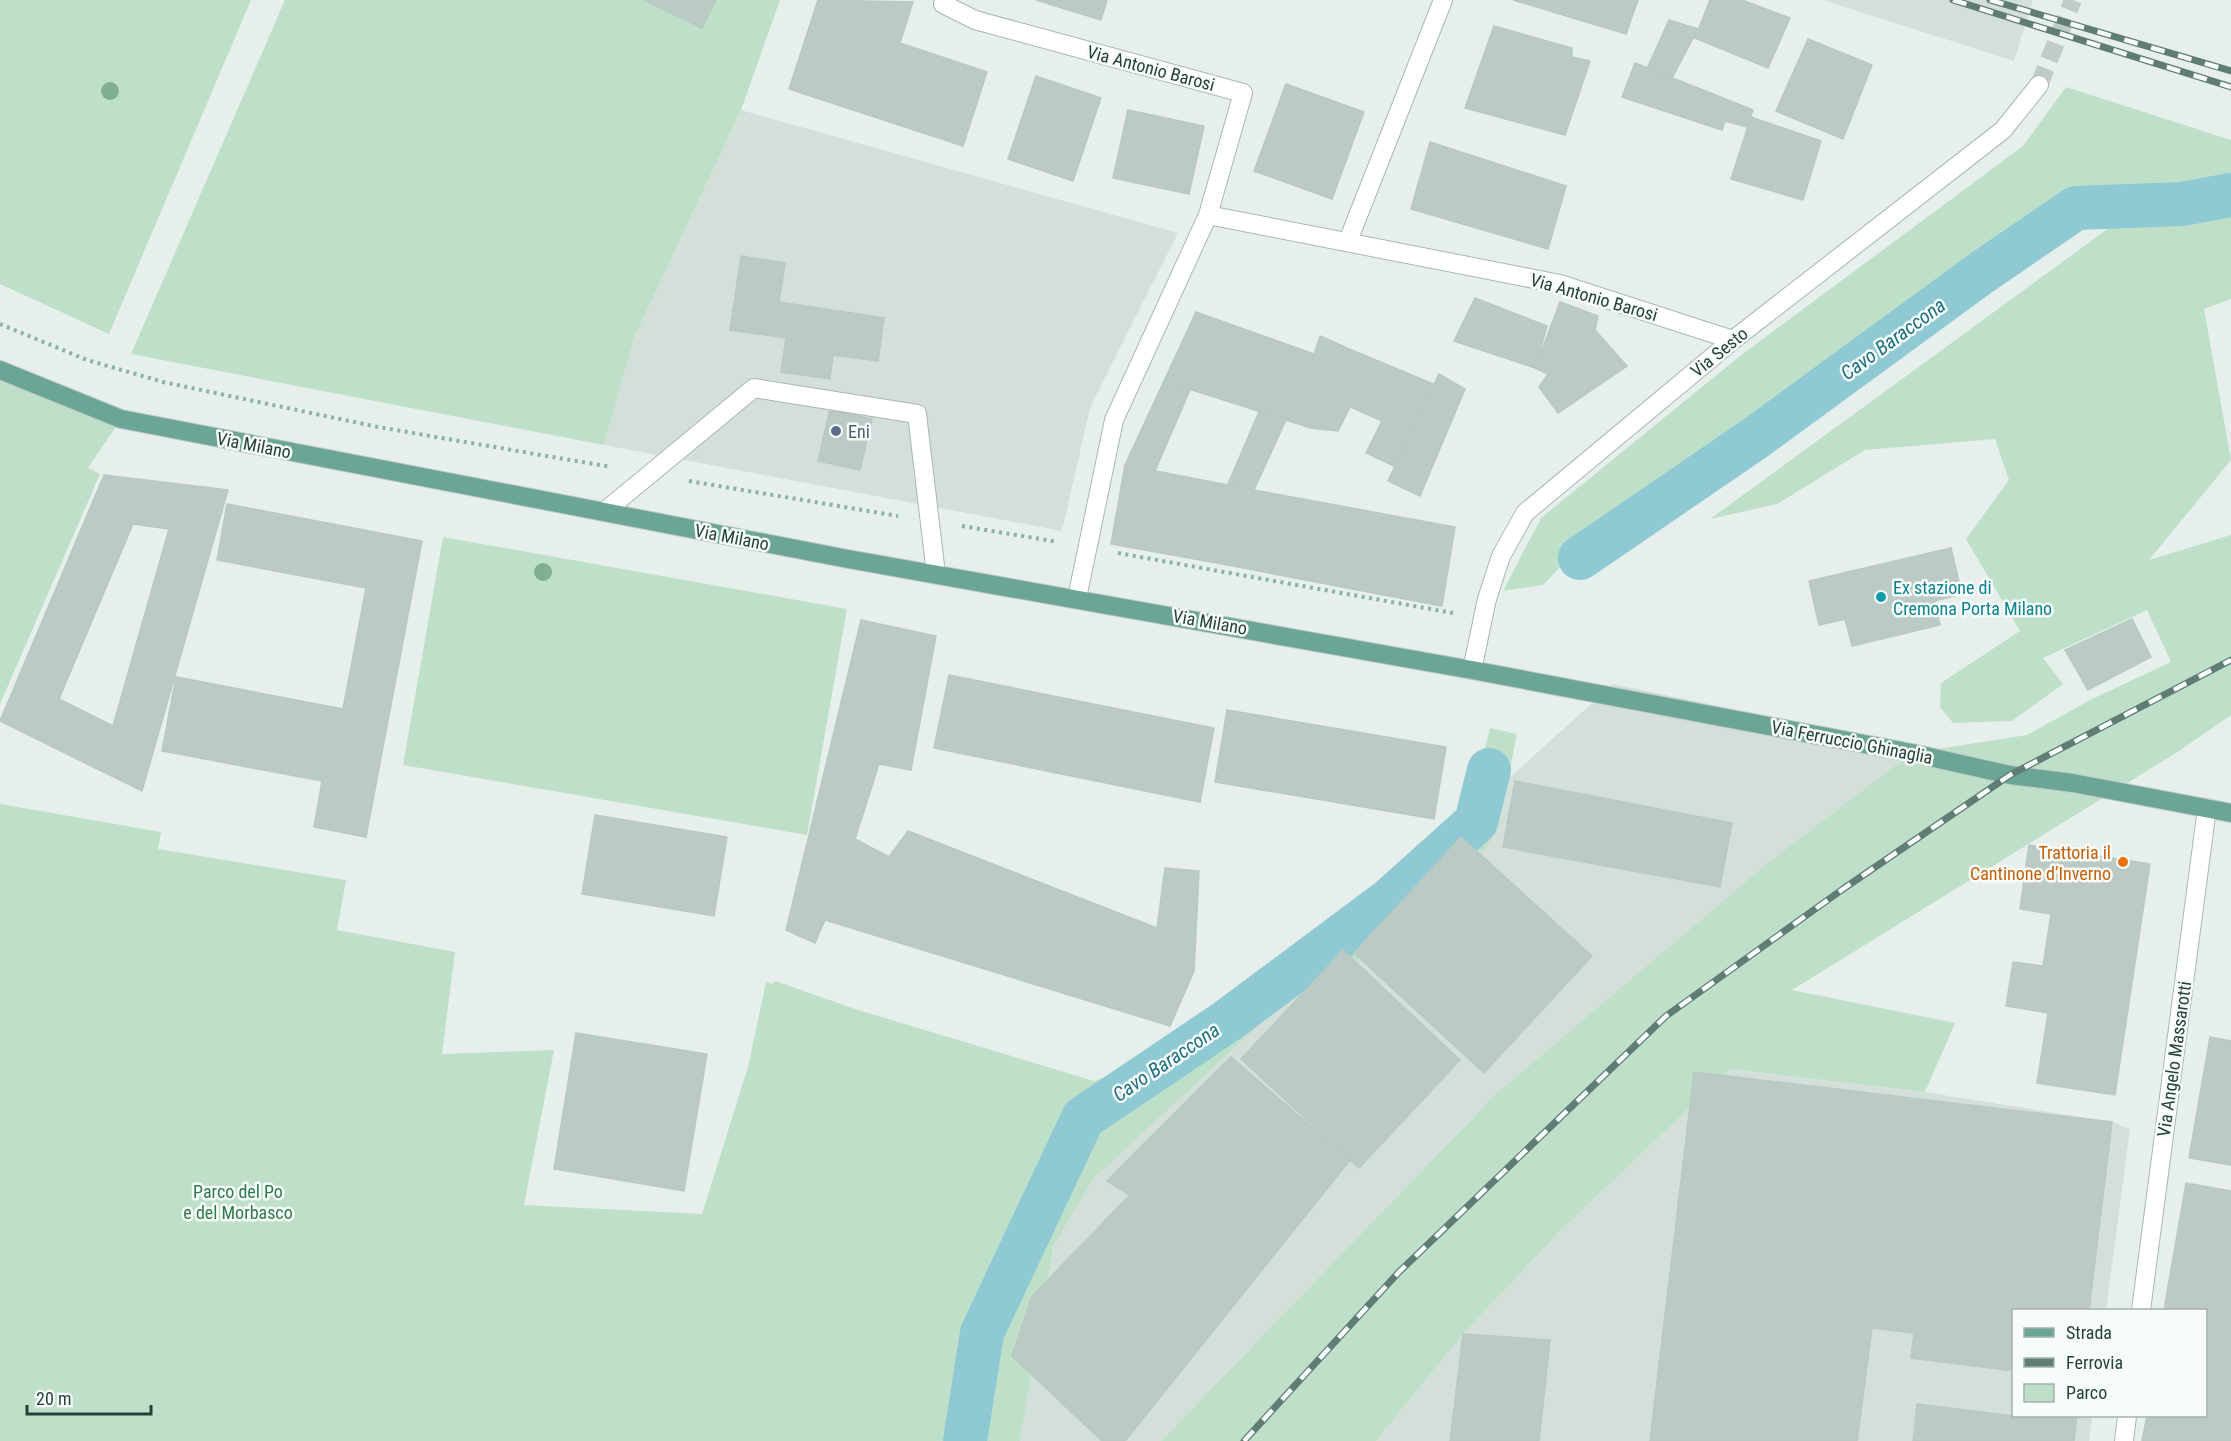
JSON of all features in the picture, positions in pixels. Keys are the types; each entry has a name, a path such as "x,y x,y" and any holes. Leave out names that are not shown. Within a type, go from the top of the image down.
{"main road":[{"name":"Via Milano","path":"0,370 121,419 936,574 1472,670"},
{"name":"Via Ferruccio Ghinaglia","path":"1472,670 1893,749 2010,775 2073,783 2231,813"}],"street":[{"name":"Via Antonio Barosi","path":"945,0 943,4 975,20 1243,93 1208,215 1114,420 1077,598"},
{"path":"1348,241 1443,0"},
{"name":"Via Sesto","path":"1472,670 1486,599 1501,556 1525,513 1732,340 2003,130 2039,85"},
{"name":"Via Antonio Barosi","path":"1208,215 1560,284 1732,340"},
{"path":"604,512 754,388 916,414 936,574"},
{"name":"Via Angelo Massarotti","path":"2141,1309 2207,808"},
{"path":"2124,1441 2127,1417"}],"path":[{"path":"0,324 87,360 163,382 378,427 1443,611"}],"shaded area":[{"path":"1823,0 2033,0 2014,61"},
{"path":"741,110 1178,233 1090,408 1062,531 604,445 634,338"},
{"path":"1613,684 1935,751 1495,1095 1161,1441 1020,1441 1071,1150 1232,1029"},
{"path":"1730,1069 1925,1092 2112,1122 2130,1129 2106,1309 2012,1309 2012,1417 2092,1417 2089,1441 1376,1441 1463,1334 1559,1232"}],"green space":[{"path":"0,0 251,0 109,334 0,284"},
{"path":"285,0 780,0 741,110 634,338 604,445 131,354"},
{"path":"2066,87 2231,140 2231,174 2224,183 2131,186 2057,196 1598,528 1543,585 1503,591 1541,518 1740,356 2023,146"},
{"path":"2231,214 2231,299 2204,309 2231,460 2149,560 2231,535 2231,715 2179,751 1792,990 1955,1023 1925,1092 1730,1069 1559,1232 1463,1334 1376,1441 1161,1441 1495,1095 1769,862 1912,753 2027,735 2090,700 2171,662 2147,610 2043,658 2063,684 2012,721 1953,723 1940,707 1941,683 2020,631 1966,539 2009,480 1995,439 1865,450 1777,504 1710,519 2113,225"},
{"path":"0,371 121,419 88,468 100,474 0,704"},
{"path":"443,537 847,609 807,835 403,765"},
{"name":"Parco del Po e del Morbasco","path":"1490,728 1517,734 1499,823 1487,846 1389,961 1376,950 1290,996 1093,1179 1054,1245 1020,1441 0,1441 0,804 161,832 158,849 346,880 337,930 455,952 442,1054 554,1050 524,1205 702,1214 748,1067 766,982 773,984 775,981 855,1009 1094,1081 1150,1060 1323,930 1401,877 1466,825"}],"building":[{"path":"644,0 716,0 702,28"},
{"path":"818,0 913,2 900,43 987,72 963,146 789,89"},
{"path":"1036,0 1107,0 1101,20"},
{"path":"1513,0 1638,0 1626,34"},
{"path":"1710,0 1742,0 1790,18 1768,68 1695,38"},
{"path":"1669,20 1698,29 1672,78 1647,69"},
{"path":"1494,26 1572,48 1572,57 1590,61 1565,135 1465,108"},
{"path":"1808,39 1872,65 1843,139 1776,111"},
{"path":"1635,63 1753,110 1747,127 1725,121 1722,130 1622,97"},
{"path":"1036,76 1101,98 1073,181 1008,159"},
{"path":"1286,84 1364,112 1332,199 1254,171"},
{"path":"1128,110 1204,126 1189,194 1113,178"},
{"path":"1751,117 1821,141 1803,200 1731,179"},
{"path":"1430,142 1566,186 1548,249 1411,209"},
{"path":"741,256 785,263 779,302 884,318 878,361 833,355 830,379 781,372 786,338 730,330"},
{"path":"1475,298 1547,326 1535,368 1454,341"},
{"path":"1560,302 1598,316 1595,330 1627,366 1558,413 1539,387 1548,374 1535,368"},
{"path":"1196,312 1314,354 1299,402 1315,405 1311,428 1164,381"},
{"path":"1320,336 1359,353 1335,400 1350,407 1338,431 1311,428 1315,405 1299,402"},
{"path":"1359,353 1433,384 1396,467 1366,453 1382,421 1335,400"},
{"path":"1439,374 1465,389 1420,496 1388,481"},
{"path":"1164,381 1190,390 1155,471 1125,465"},
{"path":"830,409 872,419 860,470 818,461"},
{"path":"1259,412 1286,420 1254,490 1228,484"},
{"path":"1125,465 1254,490 1238,567 1111,544"},
{"path":"104,475 228,490 142,791 0,721","holes":["133,524 169,529 113,726 59,699"]},
{"path":"1254,490 1455,527 1442,606 1238,567"},
{"path":"227,504 422,541 366,837 314,827 322,781 162,751 176,677 343,709 366,588 217,560"},
{"name":"Ex stazione di Cremona Porta Milano","path":"1951,548 1962,594 1935,601 1940,625 1852,646 1845,619 1819,625 1809,581"},
{"path":"2132,619 2151,657 2088,690 2065,650"},
{"path":"861,620 936,636 911,770 879,764 855,839 889,857 908,831 1157,928 1165,868 1199,871 1194,971 1170,1026 825,920 815,943 786,930"},
{"path":"949,675 1214,728 1200,802 934,748"},
{"path":"1227,710 1446,747 1434,819 1215,782"},
{"path":"1515,781 1732,823 1720,887 1503,847"},
{"path":"595,815 727,837 714,916 582,894"},
{"path":"1461,837 1592,956 1484,1073 1354,953"},
{"path":"2029,845 2150,864 2115,1095 2037,1083 2048,1013 2006,1006 2013,962 2043,966 2051,914 2020,909"},
{"path":"1343,950 1460,1060 1359,1168 1241,1059"},
{"path":"576,1033 707,1054 684,1191 554,1169"},
{"path":"2210,1037 2231,1041 2231,1165 2189,1158"},
{"path":"1231,1057 1350,1160 1125,1441 1102,1441 1012,1356 1032,1296 1130,1195 1107,1181"},
{"path":"1694,1072 2112,1122 2089,1309 2012,1309 2012,1371 1911,1358 1914,1333 1872,1328 1857,1441 1650,1441"},
{"path":"2186,1183 2231,1191 2231,1441 2142,1441 2147,1417 2207,1417 2207,1309 2164,1309"},
{"path":"1463,1334 1550,1340 1539,1441 1450,1441"},
{"path":"1917,1404 2012,1417 2077,1417 2074,1441 1913,1441"}],"waterway":[{"name":"Cavo Baraccona","path":"1580,558 1754,439 1981,273 2076,208 2182,204 2231,195"},
{"name":"Cavo Baraccona","path":"965,1441 982,1333 1083,1118 1227,1021 1388,901 1476,822 1489,770"}],"tunnel":[{"path":"2039,85 2073,0"}],"railway":[{"path":"1953,0 2231,87"},
{"path":"1990,0 2231,71"},
{"path":"1244,1441 1399,1272 1666,1016 1843,889 2010,775 2231,660"}],"place":[{"name":"Eni","path":"836,431"},
{"name":"Ex stazione di Cremona Porta Milano","path":"1881,597"},
{"name":"Trattoria il Cantinone d’Inverno","path":"2123,862"}]}
